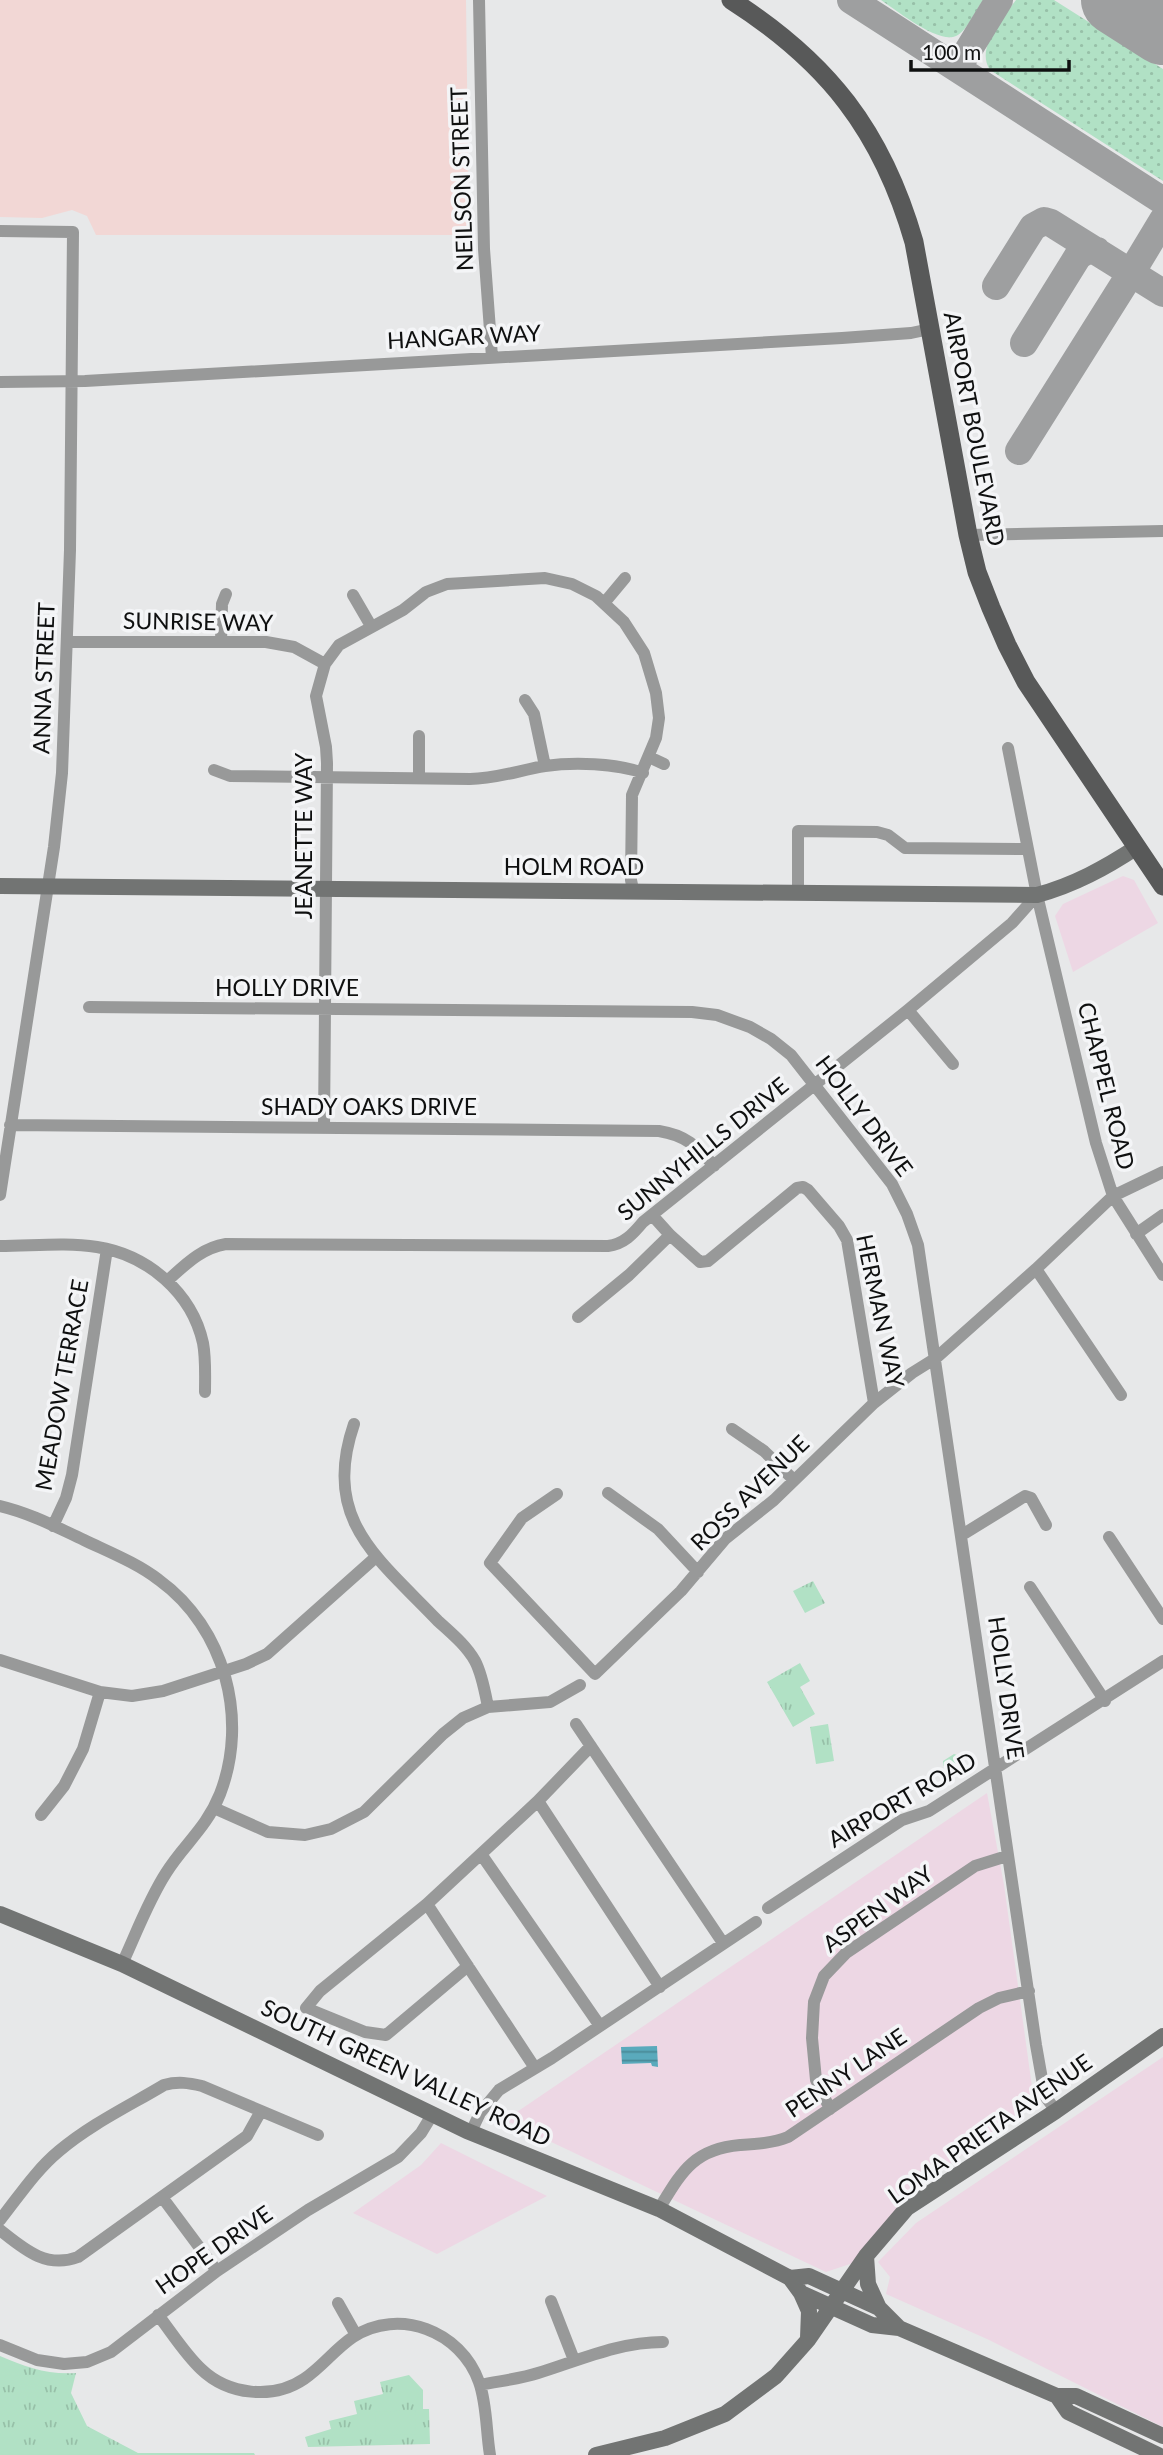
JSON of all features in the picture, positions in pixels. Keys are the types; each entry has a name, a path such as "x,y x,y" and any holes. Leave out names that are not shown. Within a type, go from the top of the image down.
{"main road":[{"name":"AIRPORT BOULEVARD","path":"731,0 766,23 815,64 840,92 875,144 893,180 914,242 968,535 990,608 1026,682 1163,886"}],"street":[{"name":"NEILSON STREET","path":"479,0 484,249 492,357"},
{"name":"ANNA STREET","path":"0,231 73,232 71,540 60,794 0,1195"},
{"name":"HANGAR WAY","path":"0,382 72,381 842,338 930,329"},
{"path":"968,535 1163,531"},
{"path":"605,602 625,578"},
{"path":"325,664 340,645 403,610 426,592 457,583 555,579 581,587 605,602 639,643 653,680 659,718 656,738 632,795 633,890"},
{"path":"221,642 222,604 226,594"},
{"path":"353,595 371,626"},
{"name":"SUNRISE WAY","path":"67,642 221,642 286,645 325,664"},
{"name":"JEANETTE WAY","path":"324,1128 327,778 326,747 316,696 325,664"},
{"path":"525,700 534,714 545,766"},
{"path":"419,736 419,778"},
{"name":"CHAPPEL ROAD","path":"1007,748 1037,895 1096,1143 1113,1196 1163,1275"},
{"path":"649,757 664,764"},
{"path":"214,770 230,776 485,779 567,764 626,767 643,773"},
{"path":"798,892 798,831 877,832 888,835 905,848 1028,849"},
{"name":"HOLM ROAD","path":"0,886 1037,895 1088,877 1137,847"},
{"name":"SUNNYHILLS DRIVE","path":"167,1281 200,1254 226,1244 613,1245 630,1237 643,1222 908,1010 1012,923 1037,895"},
{"name":"HOLLY DRIVE","path":"89,1007 705,1013 739,1022 771,1039 791,1055 892,1184 918,1245 1007,1856 1045,2096 1056,2111"},
{"path":"908,1010 953,1064"},
{"name":"SHADY OAKS DRIVE","path":"10,1125 659,1131 691,1141 714,1166"},
{"path":"936,1358 1113,1196 1163,1172"},
{"name":"HERMAN WAY","path":"652,1215 700,1262 708,1261 797,1188 808,1190 839,1226 847,1240 874,1402 936,1358"},
{"path":"1136,1234 1163,1215"},
{"path":"578,1317 629,1276 670,1235"},
{"path":"0,1246 89,1246 107,1249 139,1261 167,1281 186,1305 199,1330 205,1353 205,1392"},
{"name":"MEADOW TERRACE","path":"53,1526 66,1498 72,1475 107,1249"},
{"path":"1036,1269 1121,1395"},
{"name":"ROSS AVENUE","path":"557,1494 522,1518 490,1563 595,1674 681,1591 725,1539 794,1480 874,1402"},
{"path":"355,1424 344,1460 346,1496 356,1528 376,1557 469,1652 480,1672 488,1707"},
{"path":"732,1429 764,1451 794,1480"},
{"path":"608,1493 659,1529 698,1572"},
{"path":"962,1535 1025,1496 1031,1498 1046,1525"},
{"path":"0,1506 23,1512 53,1526 141,1569 166,1586 185,1603 199,1621 211,1640 223,1671 233,1713 226,1776 214,1808 199,1833 165,1873 122,1964"},
{"path":"1109,1537 1163,1619"},
{"path":"0,1660 100,1692 132,1696 163,1690 246,1664 267,1654 376,1557"},
{"path":"1030,1587 1105,1700"},
{"name":"AIRPORT ROAD","path":"768,1908 902,1820 929,1811 1163,1661"},
{"path":"214,1808 268,1832 305,1835 331,1829 363,1812 463,1718 488,1707 550,1702 580,1685"},
{"path":"41,1815 64,1786 83,1749 100,1692"},
{"path":"576,1724 723,1943"},
{"path":"468,1966 386,2035 365,2032 306,2008 320,1991 427,1904 538,1801 591,1746"},
{"path":"538,1801 660,1987"},
{"path":"481,1854 600,2026"},
{"name":"ASPEN WAY","path":"830,2109 815,2073 811,2031 814,2002 824,1976 846,1953 975,1866 1007,1856"},
{"path":"427,1904 535,2068"},
{"name":"SOUTH GREEN VALLEY ROAD","path":"0,1914 122,1964 432,2115 659,2209 790,2278 801,2293 831,2307 872,2325 900,2328 1057,2396 1076,2396 1163,2436"},
{"path":"471,2132 480,2113 499,2090 660,1987 755,1922"},
{"name":"PENNY LANE","path":"659,2209 683,2171 704,2154 724,2147 782,2139 794,2134 986,2004 1005,1996 1029,1991"},
{"name":"LOMA PRIETA AVENUE","path":"596,2455 666,2438 725,2414 776,2376 808,2340 866,2256 907,2208 1056,2111 1163,2036"},
{"path":"0,2220 33,2178 59,2151 86,2131 164,2085 192,2084 318,2135"},
{"path":"0,2230 38,2258 70,2260 88,2252 247,2136 261,2111"},
{"name":"HOPE DRIVE","path":"0,2344 37,2360 56,2363 79,2363 111,2352 217,2271 308,2210 398,2157 421,2133 432,2115"},
{"path":"162,2197 217,2271"},
{"path":"866,2256 868,2284 879,2308"},
{"name":"SOUTH GREEN VALLEY ROAD","path":"790,2278 809,2276 879,2308 900,2328"},
{"path":"801,2293 809,2311 808,2340"},
{"path":"551,2301 574,2360"},
{"path":"338,2303 356,2335"},
{"path":"158,2315 209,2376 247,2391 274,2391 295,2384 356,2335 388,2325 412,2325 428,2329 460,2350 472,2366 480,2385 490,2455"},
{"path":"480,2385 536,2374 617,2347 643,2342 663,2342"},
{"name":"SOUTH GREEN VALLEY ROAD","path":"1057,2396 1068,2413 1158,2455"}],"shaded area":[{"path":"0,0 466,0 469,235 96,235 87,216 72,210 42,218 0,217"},
{"path":"1123,876 1134,880 1158,923 1073,972 1055,916 1063,904"},
{"path":"987,1793 1004,1885 1033,2094 1029,2105 908,2195 853,2263 826,2272 505,2120"},
{"path":"1163,2057 1163,2427 987,2339 886,2294 890,2277 878,2262 916,2223"},
{"path":"441,2143 547,2196 437,2254 353,2213 421,2165"}],"green space":[{"path":"881,0 983,0 964,30 956,36 948,37 917,25"},
{"path":"1016,0 1054,0 1163,69 1163,181 990,70 986,61 988,43"},
{"path":"813,1581 825,1603 805,1613 793,1591"},
{"path":"800,1663 810,1681 800,1687 815,1714 793,1727 767,1682"},
{"path":"828,1724 834,1761 816,1764 810,1727"},
{"path":"954,1754 964,1766 949,1775 943,1761"},
{"path":"0,2356 37,2369 76,2373 71,2393 87,2426 138,2453 255,2455 0,2455"},
{"path":"409,2375 423,2390 423,2409 429,2409 430,2444 308,2447 305,2437 331,2429 329,2421 357,2414 354,2401 383,2394 380,2382"},
{"path":"415,2410 416,2434 376,2436 375,2412"}],"water":[{"path":"657,2046 658,2067 652,2066 651,2063 622,2064 621,2047"}],"taxiway":[{"path":"851,0 1163,201"},
{"path":"958,67 999,0"},
{"path":"1163,220 1131,273 1163,293"},
{"path":"996,286 1033,227 1044,221 1131,273 1019,451"},
{"path":"1024,343 1078,256 1087,250 1097,251"}],"runway":[{"path":"1116,0 1163,30"}]}
